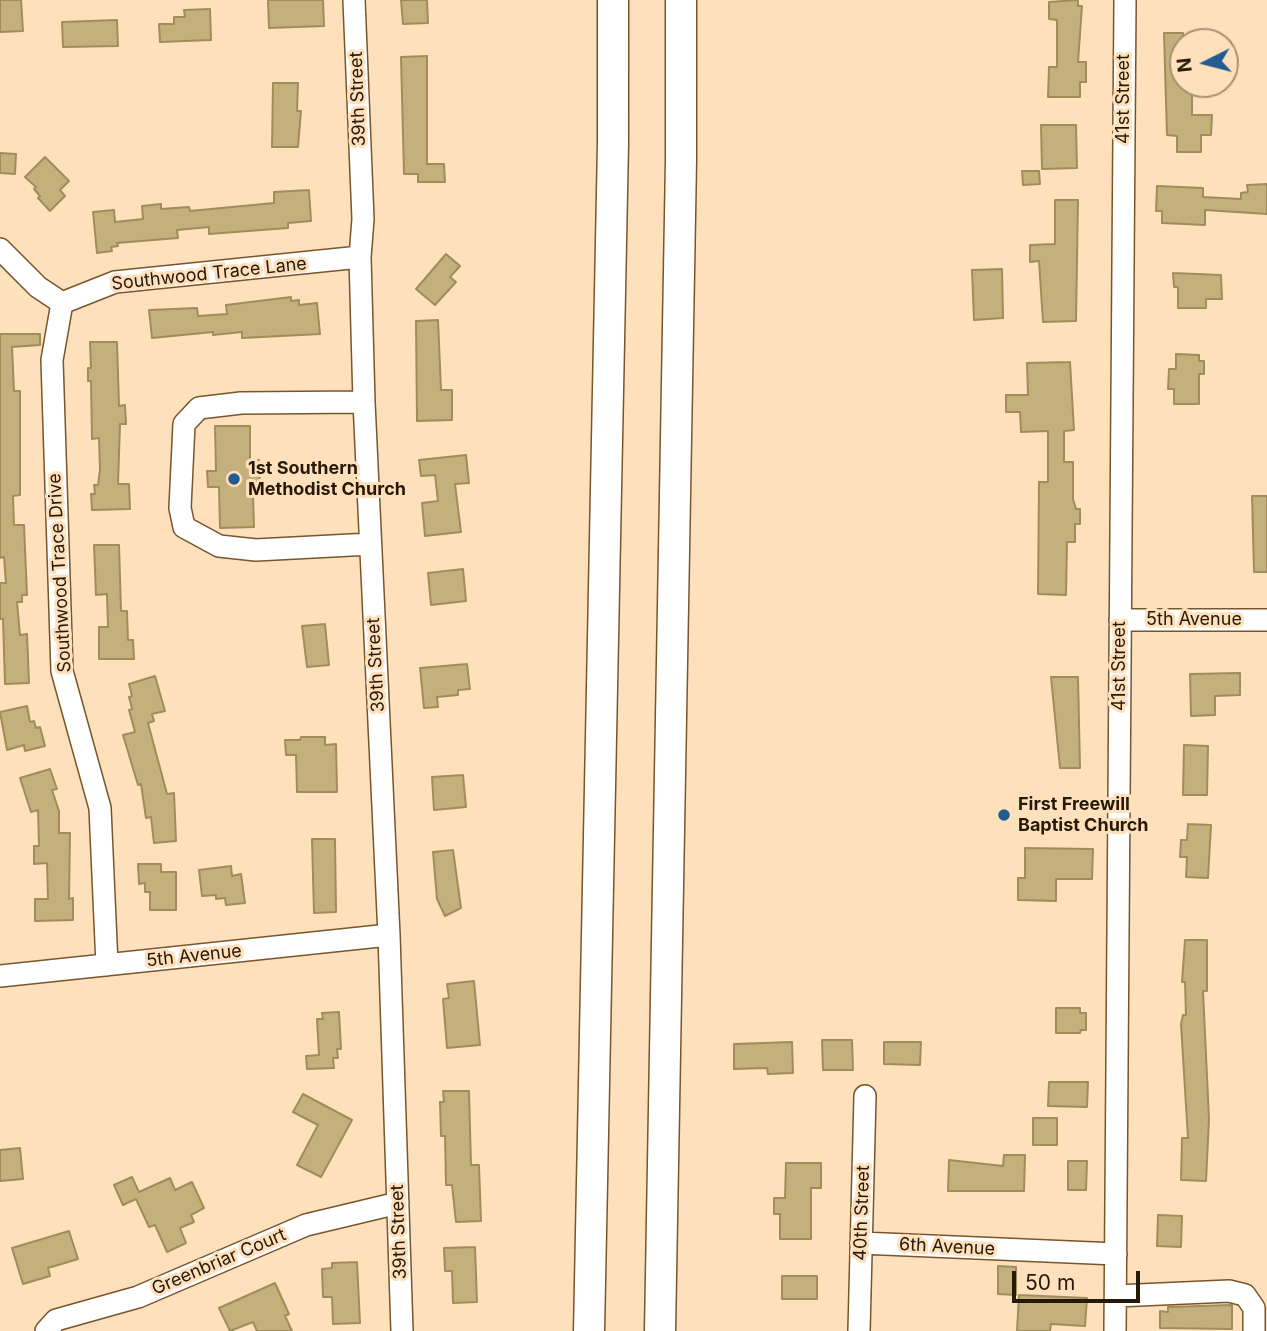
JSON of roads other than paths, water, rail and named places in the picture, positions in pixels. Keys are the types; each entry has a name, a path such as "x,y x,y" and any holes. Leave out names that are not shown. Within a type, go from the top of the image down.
{"highway":[{"path":"589,1331 613,143 613,0"},
{"path":"660,1331 681,160 681,0"}],"street":[{"name":"39th Street","path":"354,0 363,219 360,257 364,402 389,935 402,1331"},
{"name":"41st Street","path":"1115,1331 1125,0"},
{"path":"0,249 38,287 62,303"},
{"name":"Southwood Trace Lane","path":"62,303 115,282 360,257"},
{"name":"Southwood Trace Drive","path":"62,303 52,360 62,671 100,808 107,965"},
{"path":"364,402 241,403 199,408 184,424 180,508 184,527 219,546 257,550 370,544"},
{"name":"5th Avenue","path":"1120,620 1267,620"},
{"name":"5th Avenue","path":"0,976 389,935"},
{"name":"40th Street","path":"859,1331 865,1096"},
{"name":"Greenbriar Court","path":"46,1331 56,1320 138,1297 306,1225 398,1203"},
{"name":"6th Avenue","path":"861,1243 1116,1254"},
{"path":"1116,1296 1230,1291 1245,1295 1254,1308 1254,1331"}],"place":[{"name":"1st Southern Methodist Church","path":"234,479"},
{"name":"First Freewill Baptist Church","path":"1004,815"}]}
